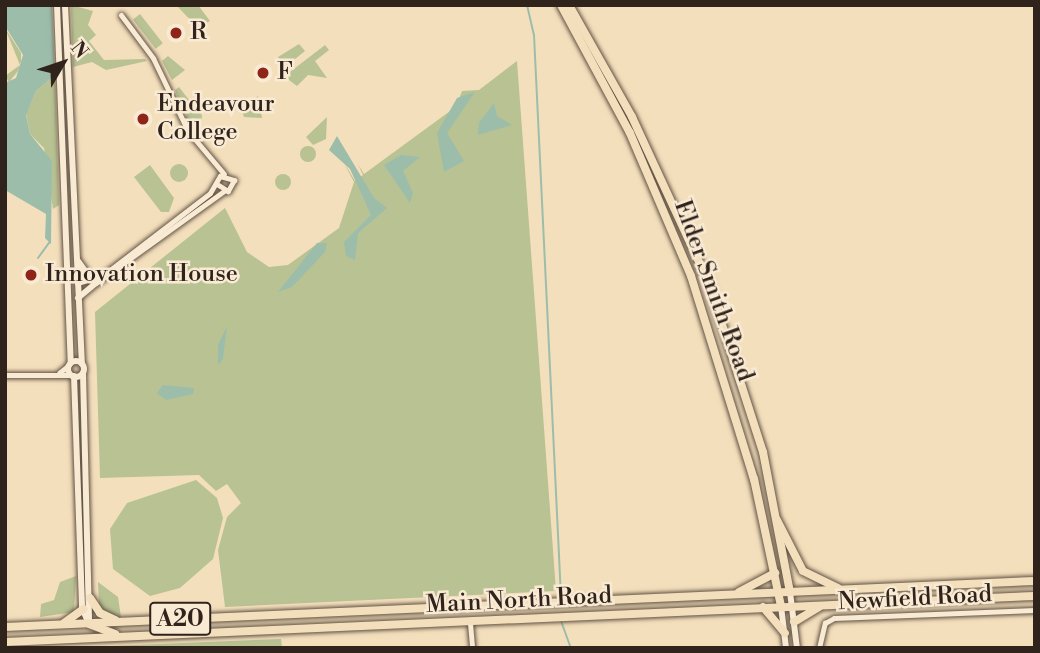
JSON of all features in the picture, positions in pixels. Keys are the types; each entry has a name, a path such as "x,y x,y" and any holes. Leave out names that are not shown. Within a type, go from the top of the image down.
{"main road":[{"name":"Elder Smith Road","path":"561,5 659,198 718,352 775,573 781,606"},
{"name":"Elder Smith Road","path":"569,5 675,206 733,350 777,520 790,592"},
{"path":"659,198 675,206 670,225"},
{"path":"777,520 803,571 848,590"},
{"path":"736,594 775,573"},
{"name":"Main North Road","path":"5,627 1035,581"},
{"name":"Main North Road","path":"5,642 1035,596"},
{"path":"90,598 102,615 119,622"},
{"path":"794,622 821,605"},
{"path":"453,608 470,623 497,607"},
{"path":"762,607 785,633"},
{"path":"62,625 83,609"},
{"path":"64,640 89,624 128,636"}],"street":[{"path":"57,5 73,283 78,298 83,373 89,624"},
{"path":"65,5 74,252 70,364 73,375 83,609 89,624"},
{"path":"121,15 153,58 180,119 214,165 224,191"},
{"path":"73,283 95,281 234,183 220,179"},
{"path":"78,298 95,281 220,179"},
{"path":"74,252 95,281"},
{"path":"59,373 70,364 82,364"},
{"path":"5,375 83,373"},
{"path":"790,592 797,648"},
{"path":"781,606 786,648"},
{"name":"Newfield Road","path":"819,648 825,623 834,618 1035,610"},
{"path":"470,623 472,648"}],"shaded area":[{"path":"5,5 52,5 55,75 36,91 26,115 30,134 52,161 51,244 45,238 46,214 5,190 5,83 16,78 23,55 5,26"},
{"path":"71,5 93,11 88,25 96,35 89,41 104,60 147,61 106,70 92,62 73,67"},
{"path":"176,5 198,5 210,21 198,28"},
{"path":"140,14 163,43 156,49 133,20"},
{"path":"5,28 21,53 20,65"},
{"path":"299,44 305,51 285,67 278,57"},
{"path":"325,45 329,50 315,61 327,78 308,75 297,86 289,80 286,75"},
{"path":"168,56 185,70 172,80 162,61"},
{"path":"517,61 556,591 225,607 218,550 227,517 241,503 227,484 216,491 199,475 100,478 95,312 225,208 247,252 269,267 288,265 339,228 354,182 343,161 355,181 363,175 358,164 364,174 472,95 459,99 462,91 479,90"},
{"path":"20,65 18,71 9,82 5,76"},
{"path":"55,75 59,205 53,209 44,148 30,134 26,114 36,91"},
{"path":"179,87 193,105 184,113 175,90"},
{"path":"475,92 447,133 464,161 444,172 437,133 457,98"},
{"path":"258,96 262,118 244,117 241,109"},
{"path":"494,103 497,116 512,125 478,135 479,123"},
{"path":"194,109 202,117 194,125 186,117"},
{"path":"327,117 326,139 313,145 306,137"},
{"path":"337,136 374,198 387,208 358,233 355,260 346,256 344,242 371,215 350,169 329,150"},
{"path":"305,146 311,146 316,154 314,160 305,162 300,157 300,151"},
{"path":"401,155 420,157 403,171 413,193 410,203 384,165"},
{"path":"179,164 185,167 188,173 185,179 179,182 173,179 170,173 173,167"},
{"path":"150,165 174,198 169,212 161,212 134,177"},
{"path":"280,174 286,174 291,182 289,188 280,190 275,185 275,179"},
{"path":"317,243 327,243 325,252 292,287 278,292"},
{"path":"227,326 223,359 218,365 218,345"},
{"path":"163,385 194,388 193,394 166,400 157,393"},
{"path":"196,480 217,498 223,518 213,559 180,588 150,596 113,569 110,529 127,503"},
{"path":"76,576 74,612 40,617 41,604 54,600 60,582"},
{"path":"98,582 118,597 121,617 107,616 99,606"},
{"path":"281,639 282,648 63,648"}],"waterway":[{"path":"527,5 534,35 561,598"},
{"path":"38,258 49,243"},
{"path":"561,621 571,648"}],"place":[{"name":"R","path":"176,33"},
{"name":"F","path":"263,73"},
{"name":"Endeavour College","path":"143,119"},
{"name":"Innovation House","path":"31,275"}]}
